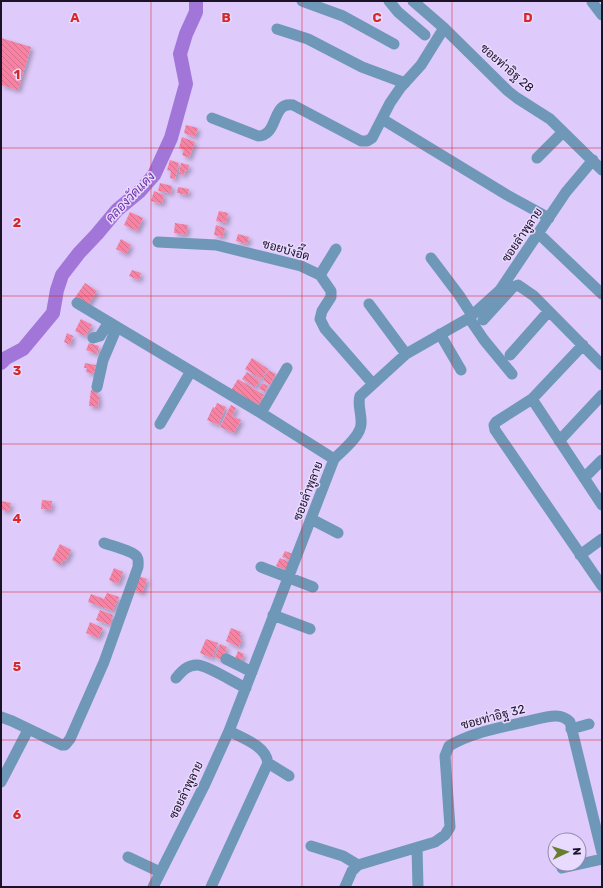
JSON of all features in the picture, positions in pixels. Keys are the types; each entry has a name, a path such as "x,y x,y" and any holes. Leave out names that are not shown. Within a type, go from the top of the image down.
{"street":[{"path":"302,1 343,16 394,44"},
{"path":"388,1 398,12 425,35"},
{"name":"ซอยท่าอิฐ 28","path":"413,1 444,28 508,91 517,98 542,112 602,170"},
{"path":"592,2 602,15"},
{"path":"212,118 258,136 264,136 268,133 282,107 287,104 293,105 361,141 367,141 372,138 390,103 404,83 421,65 444,28"},
{"path":"277,29 308,39 362,67 404,83"},
{"path":"382,118 507,195 549,218"},
{"path":"537,158 564,132"},
{"name":"ซอยลำพูลาย","path":"153,887 205,784 229,731 334,459 360,430 361,424 358,401 360,396 406,354 470,317 500,290 566,192 593,160"},
{"path":"538,233 602,294"},
{"name":"ซอยบังอี๊ด","path":"158,242 216,245 301,266 320,275 332,291 331,298 322,311 320,319 325,329 373,384"},
{"path":"320,275 336,249"},
{"path":"431,258 459,295 484,340 512,374"},
{"path":"484,320 514,287 518,285 534,296 602,365"},
{"path":"77,303 261,413 334,459"},
{"path":"369,304 406,354"},
{"path":"510,355 549,312"},
{"path":"93,338 100,336 113,325"},
{"path":"97,387 113,325"},
{"path":"440,334 461,370"},
{"path":"583,345 532,399 496,422 494,425 495,430 602,586"},
{"path":"261,413 287,368"},
{"path":"160,424 191,371"},
{"path":"559,441 602,395"},
{"path":"532,399 602,505"},
{"path":"584,478 602,460"},
{"path":"311,519 338,533"},
{"path":"580,555 602,539"},
{"path":"1,717 62,745 68,742 104,662 136,575 139,561 132,553 104,543"},
{"path":"261,567 313,588"},
{"path":"273,615 310,629"},
{"path":"226,659 252,672"},
{"path":"176,678 182,670 198,664 246,688"},
{"name":"ซอยท่าอิฐ 32","path":"358,865 435,842 445,835 450,827 445,756 449,746 459,740 474,735 556,716 566,718 570,722 571,729"},
{"path":"589,724 571,729 602,853"},
{"path":"1,782 28,730"},
{"path":"211,887 268,763 266,754 261,749 229,731"},
{"path":"268,763 289,776"},
{"path":"311,846 343,856 358,865 352,871 345,887"},
{"path":"417,848 418,887"},
{"path":"128,857 160,872"},
{"path":"587,862 602,859"}],"building":[{"path":"1,38 31,47 18,90 1,85"},
{"path":"186,125 198,128 195,137 184,133"},
{"path":"182,137 195,142 189,158 182,155 184,150 179,148"},
{"path":"170,160 179,163 175,179 170,178 171,171 167,170"},
{"path":"181,163 189,165 188,171 185,170 184,175 179,174"},
{"path":"160,183 172,186 171,193 158,191"},
{"path":"178,187 189,189 188,195 177,193"},
{"path":"154,191 164,195 162,204 151,201"},
{"path":"219,211 228,213 226,223 216,221"},
{"path":"130,212 143,218 137,231 124,225"},
{"path":"175,223 188,225 186,235 174,233"},
{"path":"216,225 225,228 223,237 214,235"},
{"path":"238,234 249,237 247,244 236,241"},
{"path":"121,239 131,245 126,254 116,249"},
{"path":"132,270 141,273 139,280 129,276"},
{"path":"85,283 97,291 86,308 74,299"},
{"path":"81,319 92,325 85,336 75,331"},
{"path":"67,333 73,336 70,345 64,342"},
{"path":"89,343 99,346 97,354 86,350"},
{"path":"252,358 268,369 261,379 245,369"},
{"path":"85,363 96,365 94,374 86,372 87,368 84,368"},
{"path":"268,370 276,374 270,385 263,380"},
{"path":"247,372 260,381 255,387 242,379"},
{"path":"238,379 264,395 256,408 230,392"},
{"path":"262,383 268,386 265,392 259,389"},
{"path":"91,390 98,391 98,407 89,406"},
{"path":"217,403 226,407 218,425 207,420 213,407 215,408"},
{"path":"231,405 236,408 232,416 241,420 234,433 220,427"},
{"path":"42,500 52,501 51,510 41,509"},
{"path":"1,501 11,503 9,511 1,510"},
{"path":"60,544 71,550 66,561 63,560 61,565 52,560"},
{"path":"285,551 293,554 291,560 282,557"},
{"path":"280,558 291,563 288,571 276,566"},
{"path":"114,568 123,572 118,584 109,580"},
{"path":"138,576 147,579 142,593 133,589"},
{"path":"107,593 119,597 113,611 88,602 91,594 104,599"},
{"path":"100,610 113,615 110,625 96,620"},
{"path":"90,622 103,628 98,638 86,633"},
{"path":"231,628 241,632 239,638 242,639 239,647 226,641"},
{"path":"206,639 218,643 212,658 200,653"},
{"path":"220,644 227,647 222,660 215,657"},
{"path":"238,651 244,654 240,663 234,661"}],"waterway":[{"name":"คลองวัดแดง","path":"1,363 6,358 23,349 53,313 57,290 62,275 79,253 117,210 140,191 154,175 171,138 186,84 180,54 186,34 196,12 196,1"}]}
